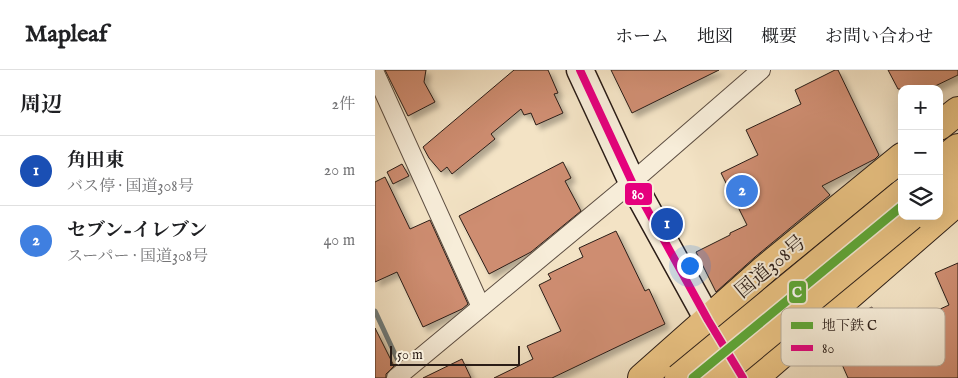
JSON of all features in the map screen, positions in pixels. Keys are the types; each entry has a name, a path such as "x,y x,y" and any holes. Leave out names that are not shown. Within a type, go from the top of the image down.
{"highway":[{"path":"943,123 958,111"},
{"path":"943,160 958,148"},
{"name":"国道308号","path":"642,378 765,269 898,160"},
{"path":"943,190 958,177"},
{"path":"679,378 898,197"},
{"path":"835,308 958,201"},
{"path":"800,308 906,220"},
{"path":"715,378 781,323"},
{"path":"754,378 781,355"}],"street":[{"path":"580,70 632,182 707,320 743,378"},
{"path":"396,378 632,182 761,70"},
{"path":"375,73 381,102 481,307"}],"building":[{"path":"385,70 426,70 424,82 435,102 408,116"},
{"path":"514,70 548,70 558,93 554,94 563,113 536,125 531,113 524,115 521,109 491,134 495,139 452,174 447,167 441,172 429,158 423,147"},
{"path":"611,70 719,70 632,113"},
{"path":"838,70 879,155 875,159 822,186 830,195 716,292 696,252 747,225 721,173 758,155 746,130 801,104 795,90"},
{"path":"888,70 958,70 958,75 937,85 898,85 898,89"},
{"path":"563,162 571,178 565,181 581,211 531,252 489,274 459,216"},
{"path":"402,164 409,176 393,184 387,172"},
{"path":"385,177 410,229 430,220 468,304 462,309 423,327 397,272 375,282 375,182"},
{"path":"616,231 645,291 649,289 665,324 552,378 494,378 533,359 527,346 561,331 539,285 551,279 548,274 583,257 579,248"},
{"path":"958,263 958,378 848,378 843,366 945,366 945,308 942,308 949,305 935,273"},
{"path":"375,328 394,366 386,374 386,378 375,378"},
{"path":"462,359 471,378 423,378"}],"waterway":[{"path":"375,311 400,365"}],"metro line":[{"name":"C","path":"693,378 898,209"}],"transit line":[{"name":"80","path":"580,70 632,182 708,320 743,378"}],"place":[{"name":"セブン-イレブン","path":"742,191"},
{"name":"角田東","path":"667,224"}]}
